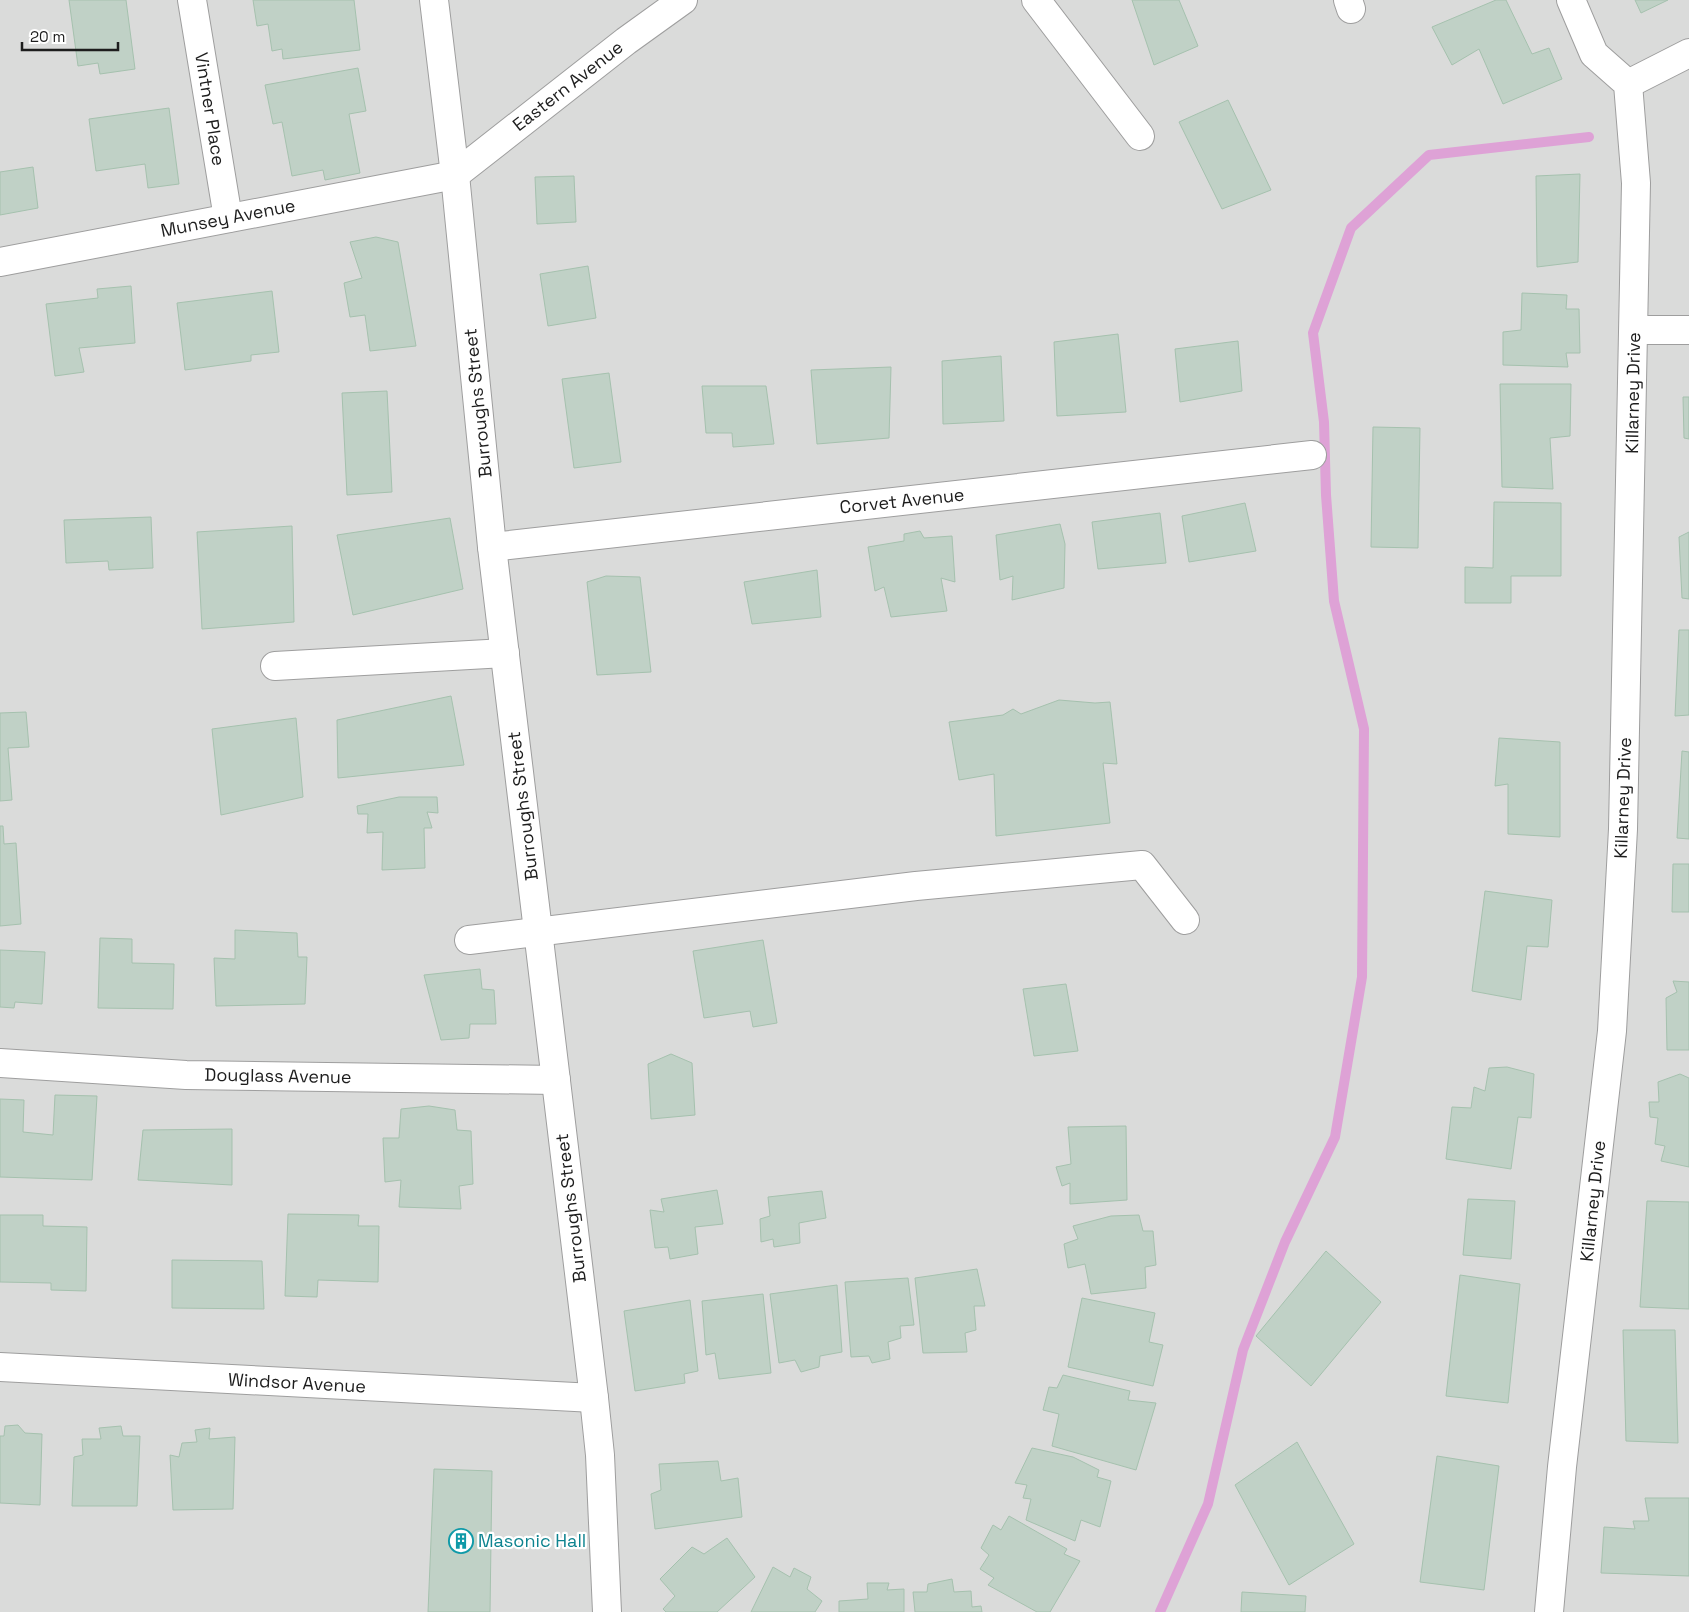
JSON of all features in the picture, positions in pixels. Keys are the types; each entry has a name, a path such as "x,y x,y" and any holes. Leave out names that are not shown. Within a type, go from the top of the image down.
{"street":[{"name":"Vintner Place","path":"192,0 228,218"},
{"name":"Burroughs Street","path":"434,0 455,175 492,546 594,1398 600,1455 607,1612"},
{"name":"Eastern Avenue","path":"455,175 626,41 683,0"},
{"path":"1036,0 1140,136"},
{"path":"1571,0 1594,54 1628,84 1689,52"},
{"name":"Killarney Drive","path":"1550,1612 1562,1467 1612,1031 1623,829 1635,330 1636,183 1628,84"},
{"name":"Munsey Avenue","path":"0,262 455,175"},
{"path":"1635,330 1689,330"},
{"name":"Corvet Avenue","path":"492,546 1312,455"},
{"path":"275,666 505,653"},
{"path":"469,940 538,930 916,886 1142,865 1185,920"},
{"name":"Douglass Avenue","path":"0,1063 186,1075 556,1080"},
{"name":"Windsor Avenue","path":"0,1367 594,1398"}],"shaded area":[{"path":"0,0 1689,0 1689,1612 0,1612"}],"building":[{"path":"69,0 126,0 135,69 100,74 98,63 78,66"},
{"path":"253,0 354,0 360,50 283,59 282,49 272,51 268,24 257,26"},
{"path":"1132,0 1179,0 1198,46 1154,65"},
{"path":"1496,0 1506,0 1532,54 1549,48 1562,79 1503,104 1479,49 1452,65 1432,27"},
{"path":"1635,0 1668,0 1641,13"},
{"path":"358,68 366,111 349,114 360,173 325,180 323,170 292,176 282,122 273,124 265,85"},
{"path":"1228,100 1271,190 1222,209 1179,122"},
{"path":"169,108 179,184 148,188 145,164 96,171 89,119"},
{"path":"33,167 38,208 0,215 0,172"},
{"path":"1580,174 1578,262 1537,267 1536,176"},
{"path":"574,176 576,222 537,224 535,177"},
{"path":"376,237 398,242 416,346 370,351 365,315 350,317 344,283 362,278 350,242"},
{"path":"588,266 596,318 548,326 540,274"},
{"path":"131,286 135,343 79,348 84,372 55,376 46,304 98,298 97,289"},
{"path":"272,291 279,352 251,355 251,361 185,370 177,303"},
{"path":"1522,293 1567,295 1566,309 1579,309 1580,353 1566,353 1568,367 1503,365 1503,332 1521,330"},
{"path":"1118,334 1126,412 1057,416 1054,342"},
{"path":"1238,341 1242,391 1180,402 1175,349"},
{"path":"1001,356 1004,421 943,424 942,361"},
{"path":"891,367 889,438 817,444 811,370"},
{"path":"609,373 621,462 574,468 562,379"},
{"path":"1500,384 1571,384 1570,436 1550,438 1553,489 1502,487"},
{"path":"702,386 766,386 774,444 733,447 732,433 706,433"},
{"path":"387,391 392,492 347,495 342,393"},
{"path":"1683,397 1689,397 1689,439 1684,438"},
{"path":"1373,427 1420,428 1418,548 1371,547"},
{"path":"1494,502 1561,503 1561,576 1511,576 1511,603 1465,603 1465,567 1493,568"},
{"path":"1245,503 1256,551 1189,562 1182,516"},
{"path":"1160,513 1166,563 1098,569 1092,522"},
{"path":"151,517 153,568 109,570 108,561 66,563 64,520"},
{"path":"450,518 463,589 353,615 337,535"},
{"path":"1060,524 1065,544 1064,588 1012,600 1013,576 1000,580 996,535"},
{"path":"292,526 294,622 202,629 197,532"},
{"path":"920,531 924,538 952,536 955,582 941,578 947,611 891,617 884,587 875,591 868,547 904,541 904,534"},
{"path":"1689,532 1689,599 1682,598 1679,537"},
{"path":"817,570 821,617 752,624 744,582"},
{"path":"606,576 640,577 651,672 597,675 587,582"},
{"path":"1679,630 1689,630 1689,715 1675,716"},
{"path":"451,696 464,765 338,778 337,720"},
{"path":"1059,700 1095,703 1110,702 1117,764 1103,763 1110,823 996,836 994,774 959,780 949,722 1003,715 1013,709 1021,714"},
{"path":"26,712 29,747 8,748 12,800 0,801 0,713"},
{"path":"296,718 303,797 221,815 212,729"},
{"path":"1499,738 1560,742 1560,837 1508,834 1508,784 1495,786"},
{"path":"1682,751 1689,752 1689,839 1677,838"},
{"path":"399,797 437,797 438,813 427,812 432,828 424,828 425,868 382,870 383,832 367,833 368,814 358,814 357,806"},
{"path":"0,826 3,826 4,844 16,843 21,924 0,926"},
{"path":"1673,864 1689,864 1689,912 1672,912"},
{"path":"1485,891 1552,900 1548,947 1527,946 1521,1000 1472,991"},
{"path":"235,930 297,933 298,957 307,957 305,1004 216,1006 214,958 235,959"},
{"path":"100,938 132,939 132,963 174,964 173,1009 98,1008"},
{"path":"763,940 777,1023 753,1027 750,1011 704,1018 693,951"},
{"path":"0,950 45,952 42,1004 15,1002 14,1008 0,1007"},
{"path":"480,969 482,989 494,990 496,1024 470,1024 469,1038 441,1040 424,975"},
{"path":"1673,981 1689,982 1689,1050 1667,1050 1666,998 1677,992"},
{"path":"1066,984 1078,1051 1034,1056 1023,989"},
{"path":"671,1054 692,1063 695,1115 651,1119 648,1064"},
{"path":"1507,1067 1534,1074 1531,1118 1518,1117 1511,1169 1446,1159 1452,1107 1471,1108 1474,1087 1485,1091 1489,1068"},
{"path":"1680,1074 1689,1078 1689,1167 1661,1161 1665,1146 1655,1144 1658,1118 1650,1117 1649,1102 1659,1102 1658,1082"},
{"path":"55,1095 97,1096 92,1180 0,1177 0,1099 24,1100 23,1132 53,1135"},
{"path":"429,1106 455,1110 457,1130 471,1131 473,1184 459,1186 461,1209 399,1207 401,1180 385,1182 383,1138 399,1138 401,1109"},
{"path":"1126,1126 1127,1200 1070,1204 1070,1183 1062,1186 1056,1167 1071,1164 1068,1127"},
{"path":"232,1129 232,1185 138,1180 143,1130"},
{"path":"717,1190 723,1224 695,1227 698,1254 670,1259 668,1247 655,1248 650,1210 664,1212 661,1199"},
{"path":"822,1191 826,1218 799,1223 800,1243 774,1247 773,1239 761,1242 760,1219 770,1216 768,1197"},
{"path":"1468,1199 1515,1201 1511,1259 1463,1255"},
{"path":"1647,1201 1689,1202 1689,1309 1640,1307"},
{"path":"288,1214 359,1215 358,1226 379,1226 378,1282 318,1280 317,1297 285,1296"},
{"path":"0,1215 43,1215 43,1226 87,1227 86,1291 51,1290 51,1283 0,1282"},
{"path":"1139,1215 1143,1231 1153,1231 1156,1265 1145,1267 1146,1288 1091,1294 1085,1264 1068,1268 1064,1244 1078,1239 1073,1226 1111,1216"},
{"path":"1326,1251 1381,1302 1311,1386 1256,1336"},
{"path":"172,1260 262,1261 264,1309 172,1308"},
{"path":"977,1269 985,1306 974,1306 976,1330 965,1333 967,1352 923,1353 915,1278"},
{"path":"1460,1275 1520,1284 1508,1403 1446,1396"},
{"path":"908,1278 914,1325 900,1326 901,1338 888,1342 890,1359 872,1363 869,1356 851,1357 845,1282"},
{"path":"837,1285 842,1352 820,1356 819,1367 801,1372 795,1360 779,1363 770,1294"},
{"path":"763,1294 771,1373 719,1379 715,1353 706,1355 702,1301"},
{"path":"1082,1298 1155,1313 1149,1342 1163,1345 1153,1386 1068,1367"},
{"path":"690,1300 698,1371 684,1374 685,1383 635,1391 624,1311"},
{"path":"1623,1330 1675,1330 1678,1443 1626,1441"},
{"path":"1063,1375 1130,1391 1128,1400 1156,1403 1136,1470 1052,1446 1059,1414 1043,1410 1049,1387 1057,1388"},
{"path":"18,1425 25,1433 42,1434 40,1505 0,1503 0,1436 4,1436 5,1426"},
{"path":"121,1426 123,1436 140,1436 137,1506 72,1506 74,1457 83,1455 82,1439 101,1439 99,1428"},
{"path":"210,1428 209,1439 235,1437 233,1509 173,1510 170,1455 179,1457 182,1443 197,1442 195,1430"},
{"path":"1297,1442 1354,1544 1289,1585 1235,1485"},
{"path":"1032,1448 1073,1457 1099,1470 1097,1477 1111,1481 1100,1527 1081,1520 1075,1541 1026,1520 1031,1499 1023,1498 1027,1485 1015,1483"},
{"path":"1437,1456 1499,1466 1484,1590 1420,1582"},
{"path":"718,1461 721,1481 738,1478 742,1517 655,1529 651,1494 661,1490 659,1464"},
{"name":"Masonic Hall","path":"434,1469 492,1471 490,1612 428,1612"},
{"path":"1645,1498 1689,1498 1689,1576 1601,1573 1604,1527 1635,1529 1633,1521 1649,1521"},
{"path":"1009,1516 1067,1549 1064,1554 1080,1561 1050,1612 1037,1612 988,1585 994,1578 980,1569 989,1555 981,1548 993,1525 1001,1530"},
{"path":"727,1538 755,1577 717,1612 666,1612 663,1609 675,1596 660,1579 692,1547 704,1554"},
{"path":"773,1567 790,1577 794,1568 811,1577 807,1589 822,1601 815,1612 751,1612"},
{"path":"952,1579 954,1592 971,1591 972,1607 981,1606 982,1612 915,1612 913,1592 927,1592 928,1584"},
{"path":"867,1583 889,1583 887,1590 904,1589 904,1612 839,1612 839,1601 868,1599"},
{"path":"1242,1592 1306,1596 1305,1612 1241,1612"}],"waterway":[{"path":"1160,1612 1208,1504 1243,1350 1285,1242 1335,1137 1362,977 1364,729 1334,601 1326,495 1324,422 1313,333 1351,228 1429,155 1589,137"}],"place":[{"name":"Masonic Hall","path":"461,1541"}]}
